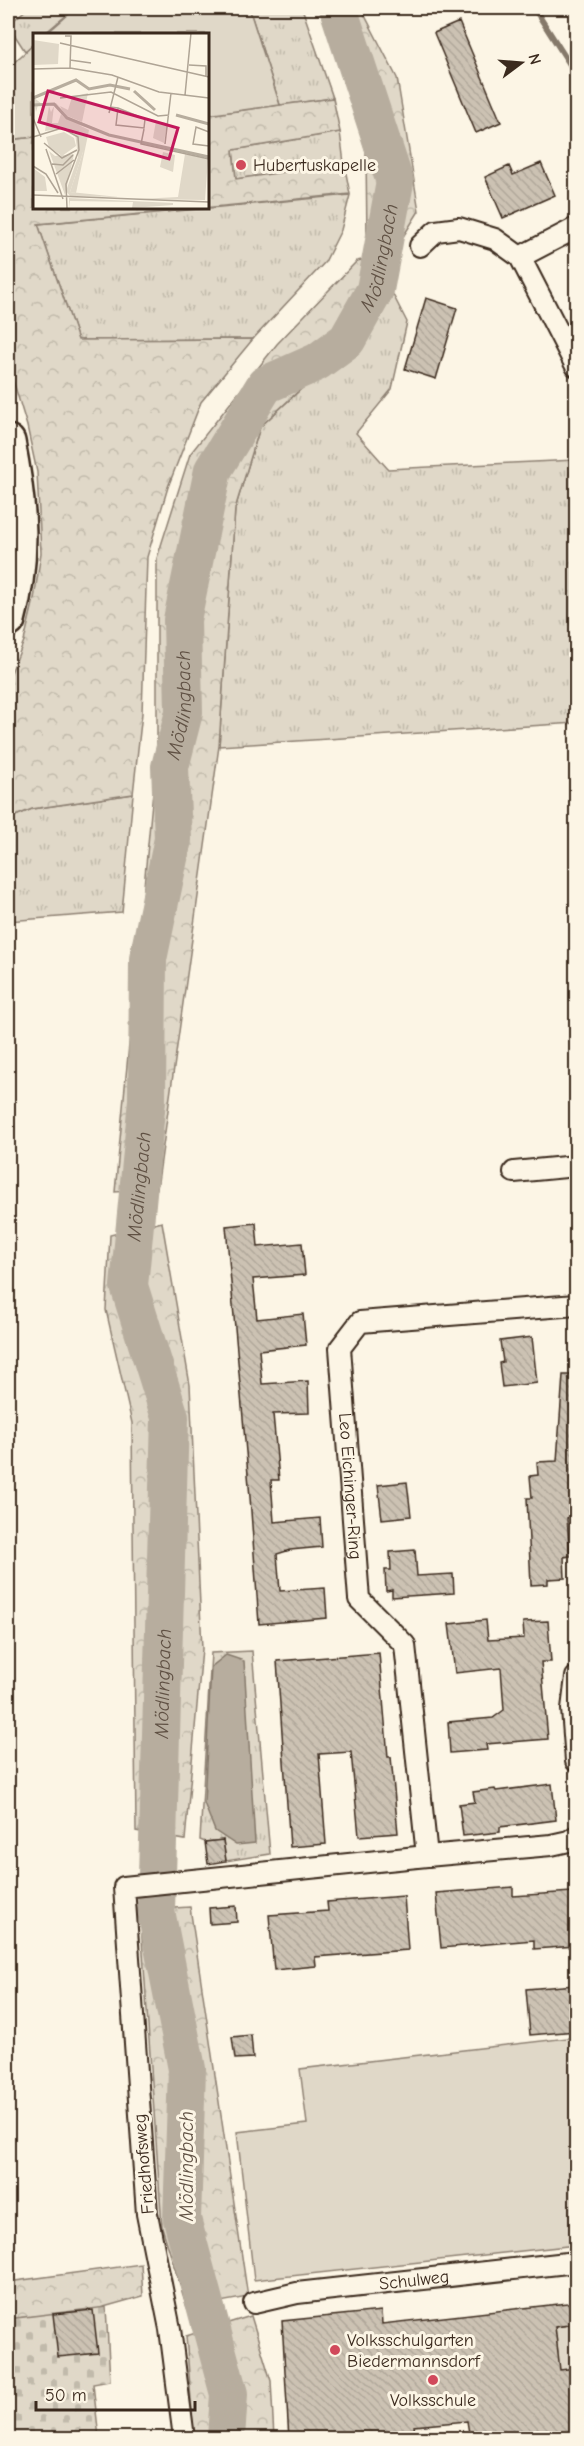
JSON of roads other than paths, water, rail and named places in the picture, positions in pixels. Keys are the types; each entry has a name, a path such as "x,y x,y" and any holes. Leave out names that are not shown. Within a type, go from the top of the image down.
{"highway":[{"path":"8,442 18,494 19,548 15,595 8,620"}],"street":[{"path":"420,246 436,231 459,228 495,239 520,257 576,366"},
{"path":"520,257 576,228"},
{"path":"514,1172 576,1166"},
{"name":"Leo Eichinger-Ring","path":"427,1856 405,1645 359,1599 340,1348 360,1322 576,1305"},
{"path":"576,1677 572,1709 576,1761"},
{"path":"427,1856 551,1845 569,1841 576,1836"},
{"name":"Friedhofsweg","path":"184,2439 170,2329 147,2214 124,1887 427,1856"},
{"name":"Schulweg","path":"254,2303 297,2293 576,2262"}],"waterway":[{"name":"Mödlingbach","path":"226,2438 229,2394 182,2219 187,2069 156,1911 170,1417 129,1286 147,1100 148,959 173,839 170,767 184,712 182,620 213,470 265,385 317,362 347,340 375,290 395,182 338,8"},
{"path":"534,8 576,74"}],"place":[{"name":"Hubertuskapelle","path":"241,165"},
{"name":"Volksschulgarten Biedermannsdorf","path":"335,2350"},
{"name":"Volksschule","path":"433,2380"}]}
